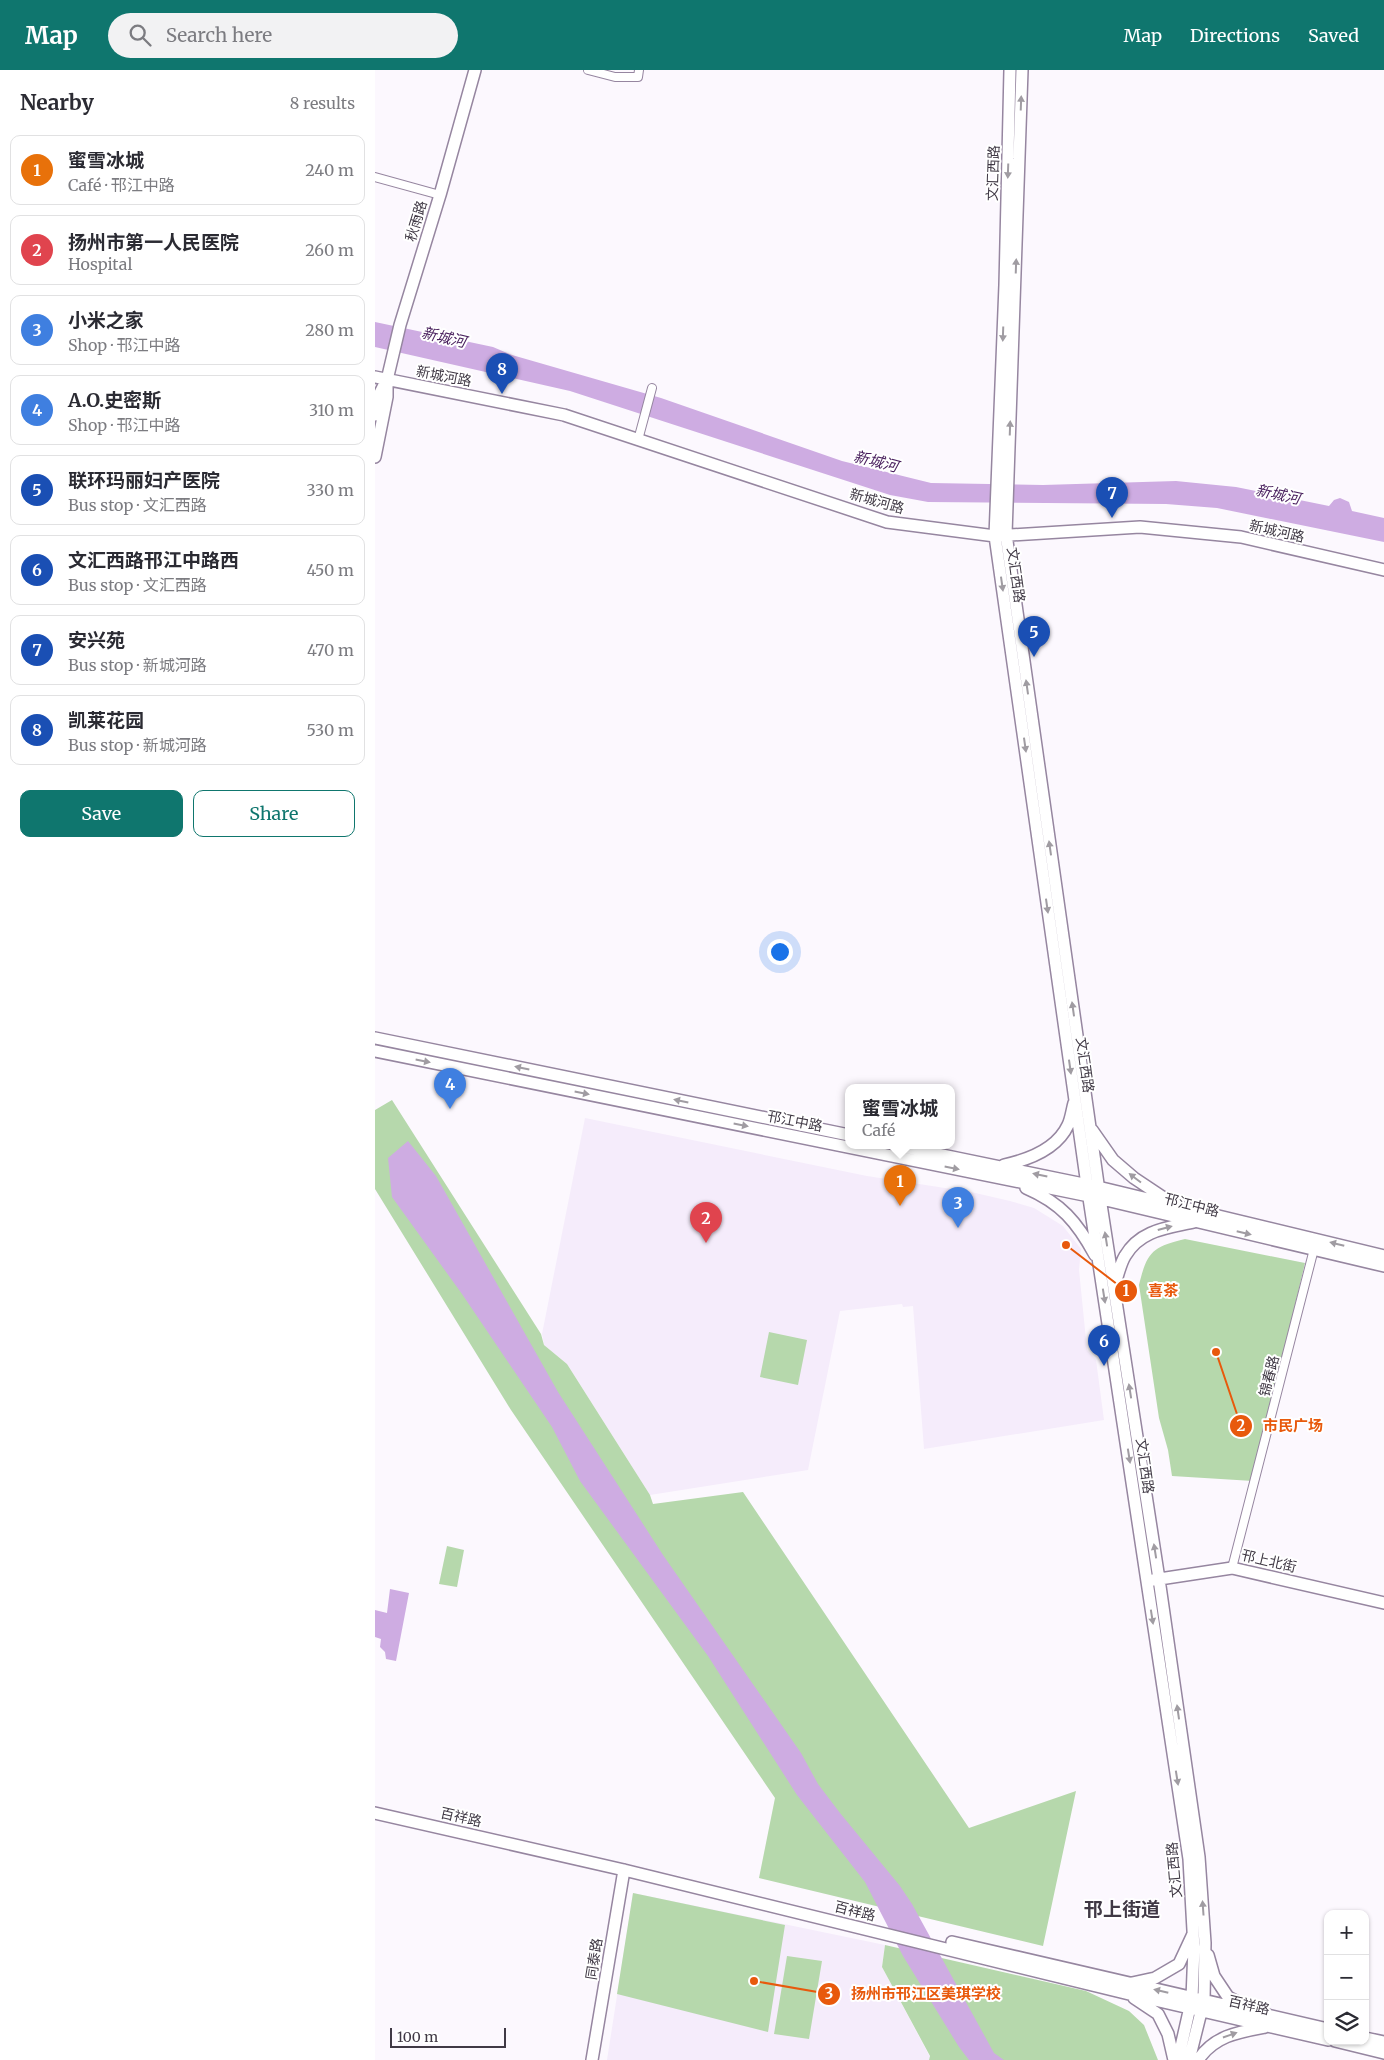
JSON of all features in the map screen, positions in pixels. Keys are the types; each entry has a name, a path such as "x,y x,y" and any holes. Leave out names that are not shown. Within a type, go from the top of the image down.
{"main road":[{"name":"秋雨路","path":"381,379 392,356 475,70"},
{"name":"文汇西路","path":"1010,70 1000,535 1075,1099 1114,1287 1199,1857 1205,1943 1189,2060"},
{"name":"文汇西路","path":"1002,476 1022,70"},
{"path":"375,415 381,379"},
{"path":"375,457 387,397 381,379"},
{"name":"新城河路","path":"381,379 564,415 887,522 1000,535 1141,527 1241,538 1384,570"},
{"name":"文汇西路","path":"1000,535 1090,1126 1099,1263 1189,1859 1197,2004 1178,2060"},
{"name":"邗江中路","path":"375,1038 845,1134"},
{"name":"邗江中路","path":"375,1051 845,1142"},
{"path":"1000,1172 1028,1160 1051,1145 1067,1127 1075,1099"},
{"path":"1090,1126 1113,1160 1134,1178 1175,1205"},
{"name":"邗江中路","path":"881,1149 1175,1205 1384,1256"},
{"name":"邗江中路","path":"910,1149 1000,1172"},
{"path":"1000,1172 1044,1195 1065,1210 1082,1232 1099,1263"},
{"name":"邗江中路","path":"1094,1191 1196,1221 1384,1266"},
{"path":"1114,1287 1125,1256 1137,1239 1161,1229 1196,1221"},
{"name":"邗上北街","path":"1147,1581 1233,1568 1384,1603"},
{"name":"百祥路","path":"375,1806 1129,1989 1324,2029"},
{"name":"百祥路","path":"375,1814 625,1866"},
{"name":"同泰路","path":"592,2060 625,1866"},
{"path":"1173,2060 1168,2034 1157,2014 1129,1989 1155,1978 1179,1964 1194,1933"},
{"path":"1205,1943 1214,1976 1228,1998 1262,2015"},
{"name":"百祥路","path":"1197,2004 1270,2026 1324,2039"},
{"path":"1198,2060 1205,2049 1227,2035 1270,2026"},
{"path":"1369,2040 1384,2033"},
{"path":"1369,2042 1384,2042"},
{"path":"1369,2044 1384,2053"},
{"path":"1369,2045 1382,2060"}],"street":[{"path":"588,70 615,77 638,77 639,70"},
{"path":"375,177 440,195"},
{"path":"638,440 652,388"},
{"name":"锦春路","path":"1233,1568 1314,1249"}],"shaded area":[{"path":"585,1118 867,1176 971,1192 1034,1208 1063,1226 1081,1249 1079,1270 1087,1350 1096,1360 1104,1420 924,1449 913,1306 903,1307 902,1304 840,1311 808,1470 650,1495 567,1364 544,1345 542,1334"},
{"path":"633,1893 885,1945 882,1967 930,2057 929,2060 607,2060"}],"green space":[{"path":"392,1100 541,1334 544,1345 567,1364 650,1495 653,1504 743,1492 969,1828 1076,1791 1043,1946 759,1878 775,1798 511,1410 375,1189 375,1110"},
{"path":"1185,1239 1305,1263 1253,1481 1172,1476 1168,1450 1159,1418 1139,1285 1148,1258 1158,1248"},
{"path":"769,1332 807,1340 798,1385 760,1377"},
{"path":"447,1546 464,1550 457,1587 439,1584"},
{"path":"633,1893 785,1925 768,2032 617,1994"},
{"path":"885,1945 1086,1991 1129,2011 1144,2025 1158,2060 929,2060 930,2056 882,1967"},
{"path":"787,1956 822,1961 809,2039 774,2034"}],"water":[{"name":"新城河","path":"375,322 493,347 512,355 661,398 842,461 931,483 1043,485 1176,481 1236,487 1329,506 1334,500 1340,498 1349,502 1352,511 1384,518 1384,542 1217,508 1166,504 928,502 890,495 570,391 375,347"},
{"path":"408,1141 436,1176 558,1392 663,1555 801,1753 818,1784 900,1886 912,1904 994,2053 1004,2060 969,2060 959,2047 903,1956 865,1882 797,1795 708,1656 580,1481 552,1427 462,1294 392,1197 388,1158"},
{"path":"390,1589 409,1593 396,1661 386,1659 385,1652 380,1647 381,1639 375,1637 375,1610 387,1613"}],"place":[{"name":"凯莱花园","path":"502,394"},
{"name":"安兴苑","path":"1112,518"},
{"name":"联环玛丽妇产医院","path":"1034,657"},
{"name":"A.O.史密斯","path":"450,1109"},
{"name":"蜜雪冰城","path":"900,1206"},
{"name":"小米之家","path":"958,1228"},
{"name":"扬州市第一人民医院","path":"706,1243"},
{"name":"喜茶","path":"1066,1245"},
{"name":"市民广场","path":"1216,1352"},
{"name":"文汇西路邗江中路西","path":"1104,1366"},
{"name":"扬州市邗江区美琪学校","path":"754,1981"}],"district":[{"name":"邗上街道","path":"1122,1909"}]}
